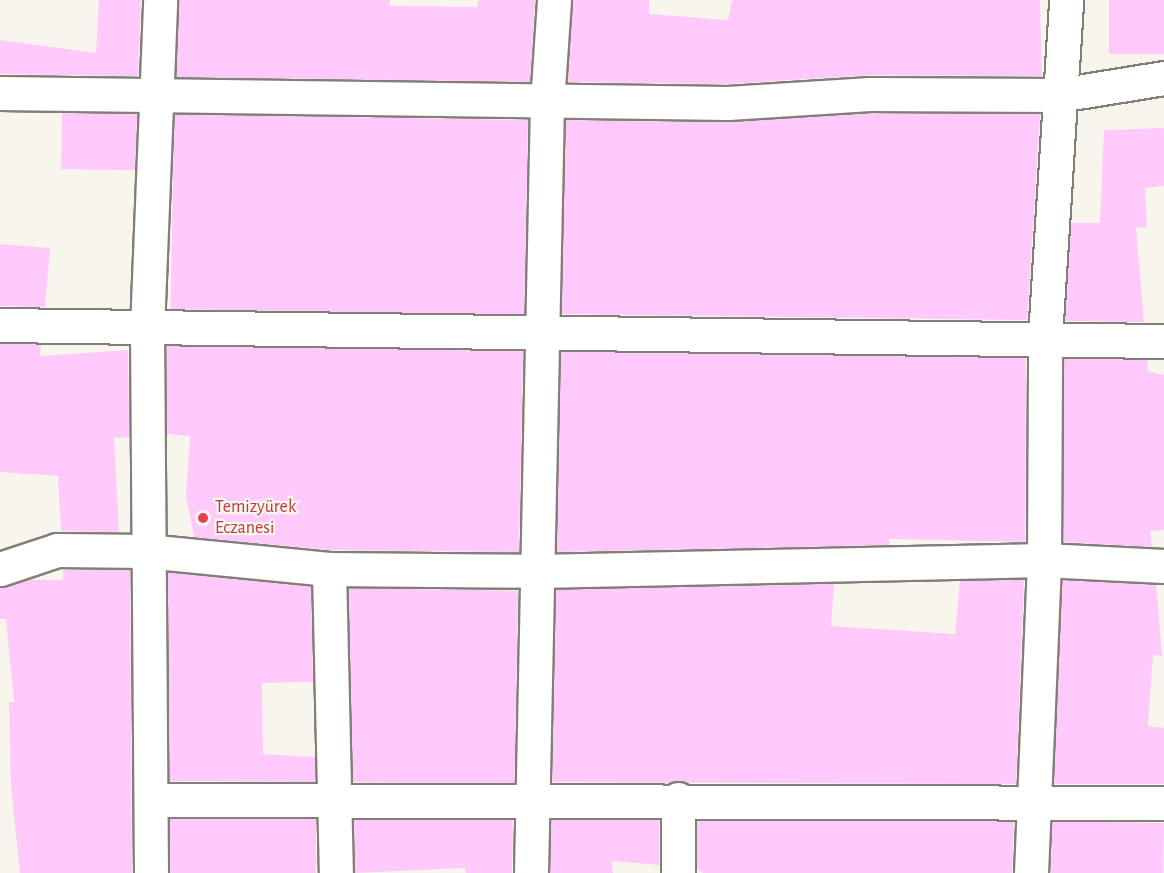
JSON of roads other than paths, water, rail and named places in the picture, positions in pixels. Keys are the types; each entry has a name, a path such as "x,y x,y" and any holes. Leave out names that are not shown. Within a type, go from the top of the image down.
{"street":[{"path":"151,873 152,800 146,551 147,329 158,98 160,0"},
{"path":"531,873 544,335 547,103 554,0"},
{"path":"1031,873 1032,800 1044,560 1045,337 1066,0"},
{"path":"0,93 158,98 547,103 1059,95 1164,78"},
{"path":"0,325 544,335 1045,337 1164,341"},
{"path":"0,568 57,550 146,551 329,569 538,571 1044,560 1164,566"},
{"path":"329,569 336,873"},
{"path":"152,800 533,798 1032,800 1164,803"},
{"path":"678,799 678,873"}],"place":[{"name":"Temizyürek Eczanesi","path":"203,518"}]}
